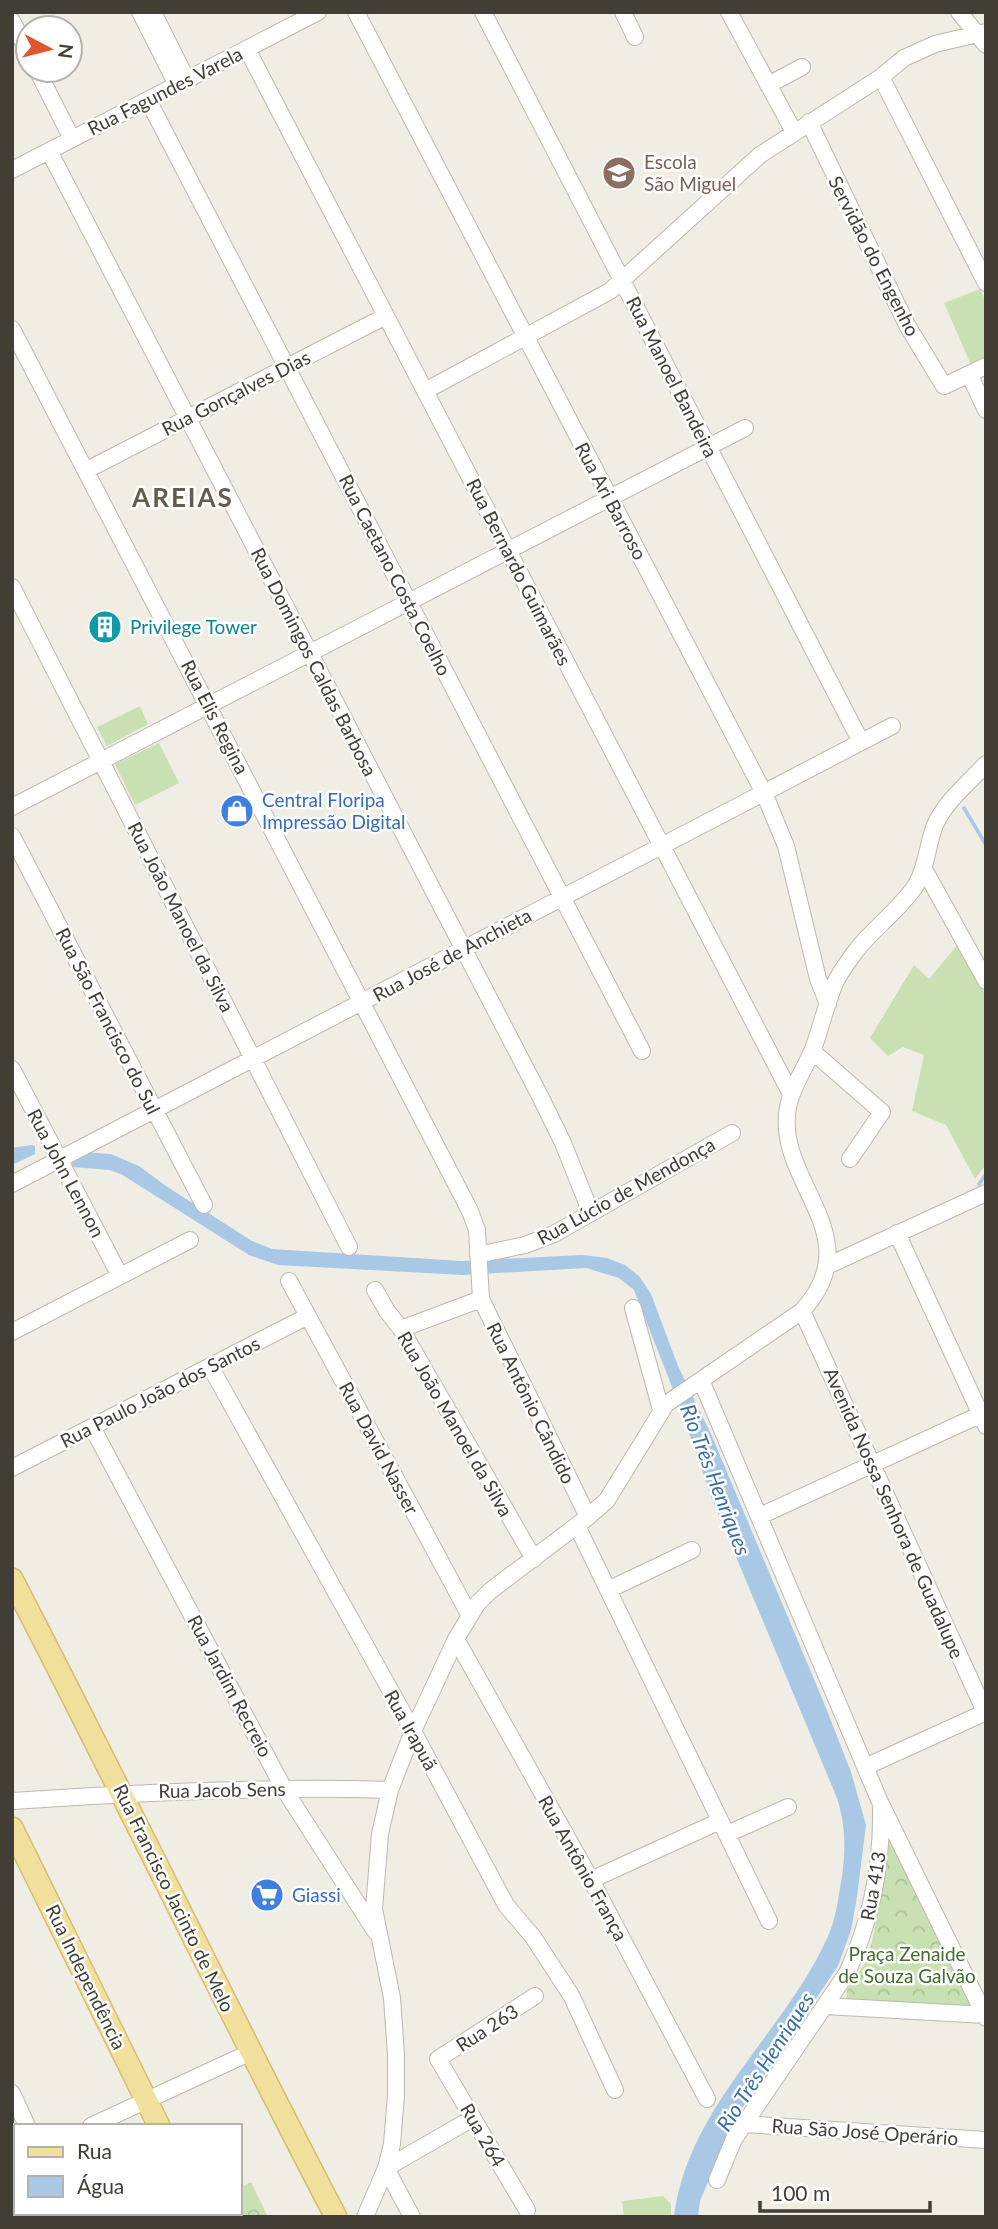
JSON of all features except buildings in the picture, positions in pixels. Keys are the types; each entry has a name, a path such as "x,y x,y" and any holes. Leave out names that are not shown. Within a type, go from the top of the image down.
{"main road":[{"name":"Rua Francisco Jacinto de Melo","path":"12,1579 336,2217"},
{"name":"Rua Independência","path":"12,1828 158,2124"}],"street":[{"path":"140,12 182,82"},
{"path":"153,12 182,82"},
{"name":"Rua Fagundes Varela","path":"12,170 247,49 292,18 318,12"},
{"name":"Rua Ari Barroso","path":"356,12 764,793 786,846 818,979 828,1004"},
{"name":"Rua Manoel Bandeira","path":"482,12 861,742"},
{"path":"623,12 635,37"},
{"path":"729,12 794,132"},
{"path":"959,12 983,38"},
{"path":"425,391 610,291 755,160 809,122 881,78 904,58 952,39 983,38"},
{"name":"Rua Bernardo Guimarães","path":"247,49 791,1094"},
{"path":"768,85 802,67"},
{"path":"881,78 986,283"},
{"path":"44,84 72,139"},
{"name":"Rua Caetano Costa Coelho","path":"148,100 642,1051"},
{"name":"Servidão do Engenho","path":"809,122 907,325 944,386 969,374"},
{"name":"Rua Domingos Caldas Barbosa","path":"49,151 541,1098 563,1143 591,1213"},
{"name":"Rua Gonçalves Dias","path":"87,470 386,316"},
{"name":"Rua Elis Regina","path":"12,329 470,1211 477,1230 480,1293"},
{"path":"986,366 969,374 986,410"},
{"path":"12,807 745,428"},
{"name":"Rua João Manoel da Silva","path":"12,587 349,1247"},
{"name":"Rua José de Anchieta","path":"12,1184 892,726"},
{"path":"365,2217 386,2168 395,2121 396,2055 390,1983 374,1909 375,1883 381,1827 390,1790 413,1731 456,1639 490,1591 607,1500 667,1405 802,1311 815,1294 827,1266 828,1246 824,1228 797,1165 788,1136 787,1115 791,1094 812,1051 838,977 855,952 907,898 924,869 939,818 986,764"},
{"name":"Rua São Francisco do Sul","path":"12,836 204,1205"},
{"path":"924,869 986,981"},
{"path":"812,1051 882,1112 850,1159"},
{"name":"Rua John Lennon","path":"12,1069 120,1276"},
{"name":"Rua Lúcio de Mendonça","path":"478,1258 540,1241 732,1133"},
{"path":"827,1266 986,1193"},
{"path":"760,1516 872,1464 984,1418 897,1233"},
{"path":"14,1326 190,1240"},
{"name":"Rua David Nasser","path":"289,1281 470,1616"},
{"name":"Rua João Manoel da Silva","path":"375,1290 401,1329 534,1559"},
{"path":"401,1329 480,1293"},
{"name":"Rua Antônio Cândido","path":"480,1293 582,1521 608,1590 769,1921"},
{"path":"633,1308 667,1405"},
{"name":"Avenida Nossa Senhora de Guadalupe","path":"802,1311 985,1713"},
{"name":"Rua Paulo João dos Santos","path":"12,1468 308,1316"},
{"name":"Rua Irapuã","path":"209,1366 413,1731 506,1905 533,1937 571,1995 615,2090"},
{"path":"698,1382 760,1516 880,1802 985,2016 825,2006"},
{"name":"Rua Jardim Recreio","path":"92,1427 284,1789 380,1939"},
{"path":"608,1590 692,1550"},
{"name":"Rua Antônio França","path":"456,1639 592,1880 706,2099"},
{"path":"865,1767 985,1713"},
{"name":"Rua Jacob Sens","path":"12,1801 122,1793 284,1789 390,1790"},
{"name":"Rua 413","path":"717,2180 728,2150 744,2124 847,1973 867,1924 878,1870 880,1802"},
{"path":"592,1880 724,1828 788,1807"},
{"name":"Rua 263","path":"438,2059 535,1996"},
{"path":"95,2124 251,2052"},
{"name":"Rua 264","path":"438,2059 527,2210"},
{"path":"12,2092 26,2124"},
{"path":"386,2168 473,2119"},
{"name":"Rua São José Operário","path":"744,2124 986,2140"},
{"path":"386,2168 412,2217"}],"green space":[{"path":"980,289 986,302 986,361 972,367 944,303"},
{"path":"140,706 148,724 107,746 97,727"},
{"path":"159,743 179,783 135,805 115,764"},
{"path":"959,943 986,996 986,1165 975,1179 946,1125 912,1111 924,1055 903,1047 888,1056 870,1038 914,965 929,979"},
{"name":"Praça Zenaide de Souza Galvão","path":"892,1839 973,2009 849,2002 846,1999 847,1990 867,1960 887,1865 888,1840"},
{"path":"251,2182 268,2217 221,2217 242,2215 242,2187"},
{"path":"663,2196 671,2204 671,2217 624,2217 622,2201"}],"water":[{"path":"35,1146 35,1154 12,1165 12,1148"},
{"name":"Rio Três Henriques","path":"81,1152 111,1154 139,1166 252,1241 272,1249 462,1261 582,1255 607,1258 625,1265 639,1276 651,1294 678,1366 711,1434 824,1703 851,1772 866,1825 851,1930 838,1966 734,2120 700,2201 698,2217 674,2217 683,2177 698,2140 718,2104 789,2004 829,1934 843,1871 844,1829 837,1798 711,1497 683,1415 634,1290 619,1278 586,1268 463,1275 278,1265 249,1255 121,1174 109,1170 72,1167 73,1157"}],"waterway":[{"path":"964,808 986,845"},
{"path":"979,1184 986,1174"}],"place":[{"name":"Escola São Miguel","path":"619,173"},
{"name":"Privilege Tower","path":"105,627"},
{"name":"Central Floripa Impressão Digital","path":"237,811"},
{"name":"Giassi","path":"267,1895"}],"district":[{"name":"AREIAS","path":"183,498"}]}
